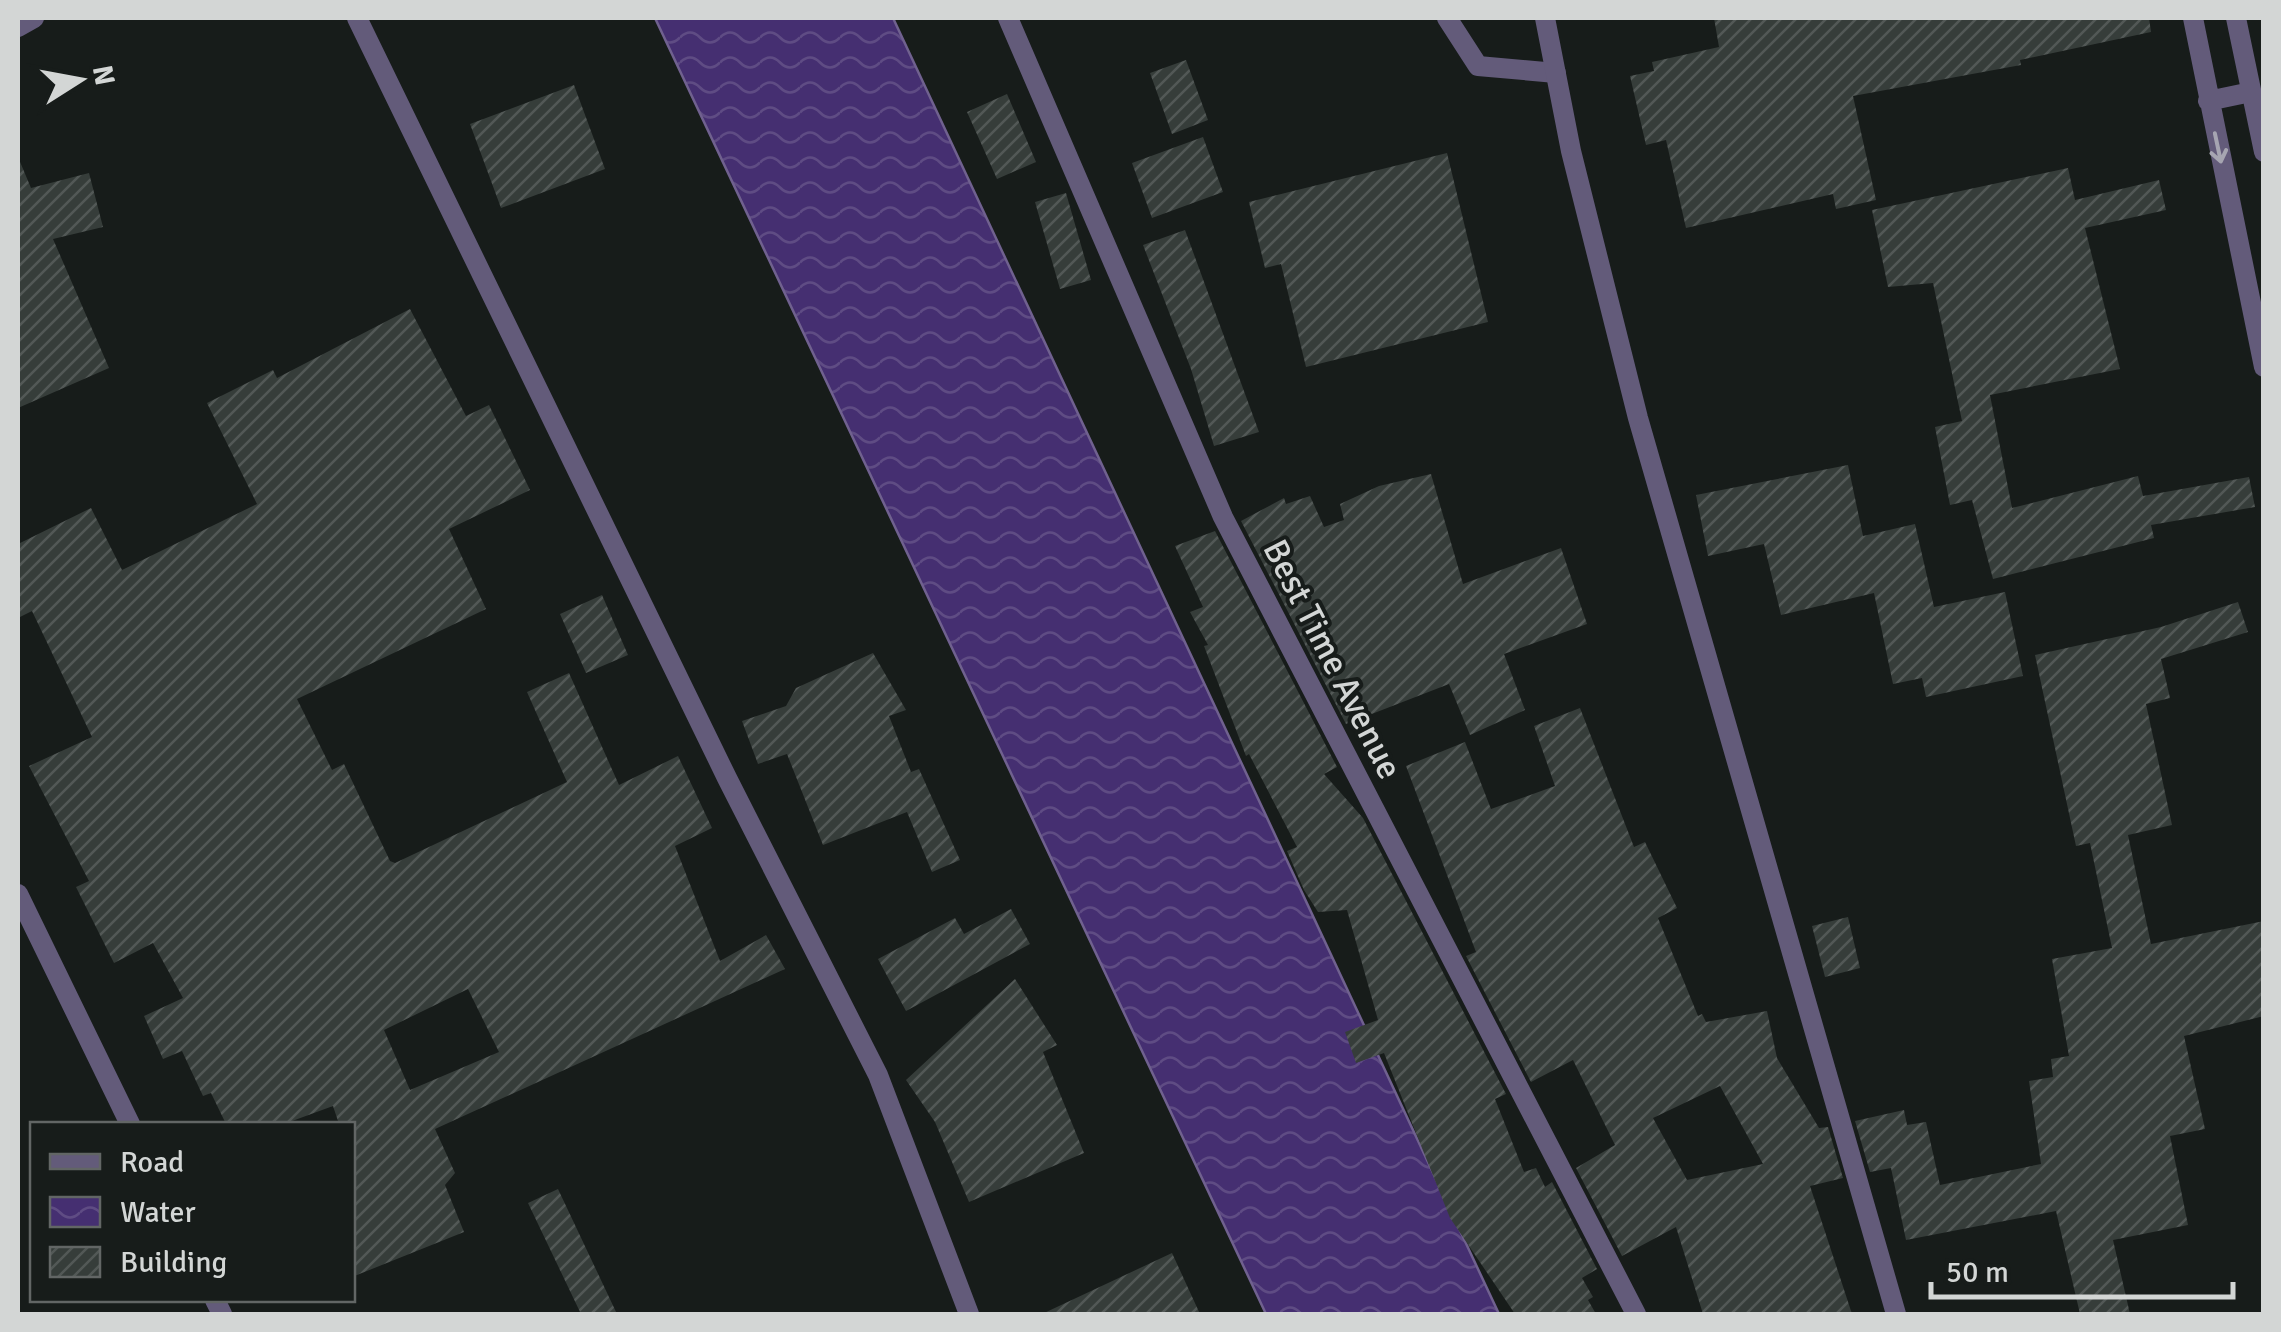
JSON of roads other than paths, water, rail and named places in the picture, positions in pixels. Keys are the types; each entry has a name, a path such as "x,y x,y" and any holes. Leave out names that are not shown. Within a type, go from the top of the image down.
{"street":[{"path":"18,27 34,18"},
{"path":"357,18 727,778 878,1074 969,1314"},
{"name":"Best Time Avenue","path":"1008,18 1223,517 1636,1314"},
{"path":"1448,18 1478,66 1556,73"},
{"path":"1545,18 1638,418 1896,1314"},
{"path":"2192,18 2264,367"},
{"path":"2236,18 2264,152"},
{"path":"2208,101 2251,92"},
{"path":"18,894 129,1122"}],"water":[{"path":"655,18 893,18 1499,1314 1266,1314"}]}
